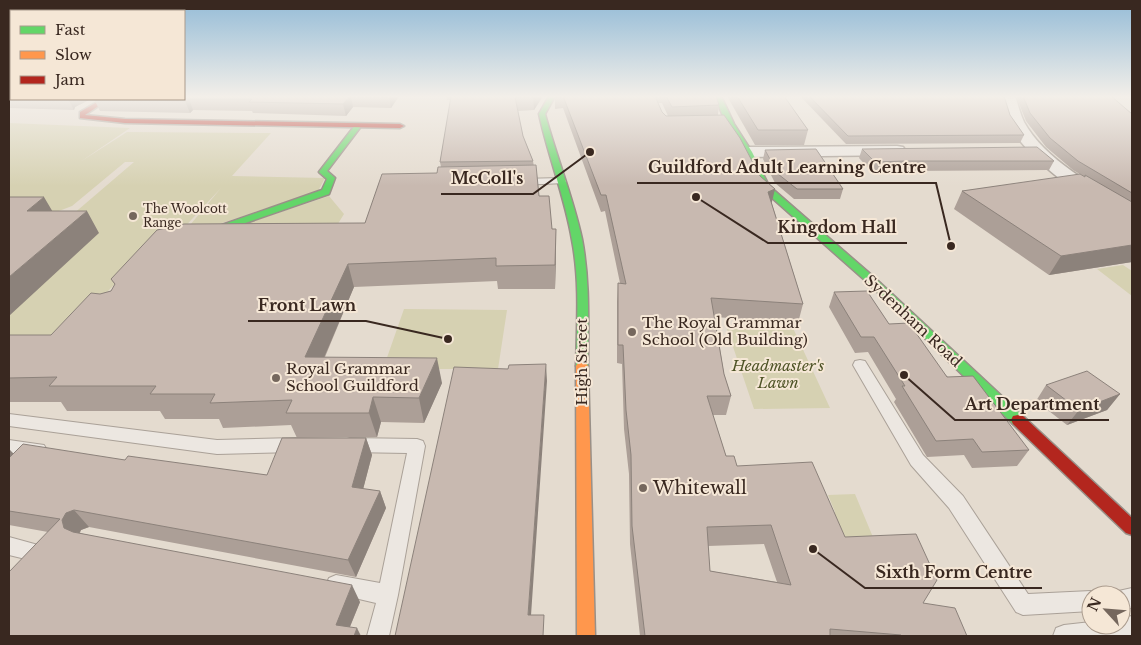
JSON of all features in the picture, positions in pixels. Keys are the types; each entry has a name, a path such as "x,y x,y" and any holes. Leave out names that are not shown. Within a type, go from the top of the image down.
{"street":[{"path":"185,240 326,192 331,178 323,172 357,126"},
{"name":"High Street","path":"545,126 574,224 580,266 586,636"},
{"name":"Sydenham Road","path":"727,126 748,152 765,187 872,281 1132,528"},
{"path":"1018,126 1037,150 1092,193 1132,215"},
{"path":"1017,150 1037,150"},
{"path":"748,152 918,151"}],"lane":[{"path":"509,182 561,181"},
{"path":"860,365 917,460 956,502 1023,605 1081,601"},
{"path":"9,420 217,447 314,445"},
{"path":"342,445 417,446 388,595 378,636"},
{"path":"9,446 56,453"},
{"path":"23,463 37,450"},
{"path":"9,546 42,554"},
{"path":"321,582 388,595"},
{"path":"1064,636 1132,627"}],"green space":[{"path":"9,126 130,128 80,162 127,132 271,133 232,176 325,178 318,191 180,237 221,188 178,234 165,234 92,307 109,314 9,359 9,316 51,233 134,162 125,162 72,206 9,230"},
{"path":"329,196 344,214 328,240 200,239"},
{"path":"1123,265 1132,271 1132,296 1097,269"},
{"path":"404,309 507,310 498,369 383,369"},
{"name":"Headmaster's Lawn","path":"793,328 830,408 754,409 727,329"},
{"path":"855,494 880,554 836,555 819,513 835,512 828,495"}],"building":[{"path":"446,126 521,126 533,161 440,162"},
{"path":"575,126 732,126 760,176 775,189 768,192 803,304 711,298 724,374 731,396 707,396 726,456 734,456 737,466 812,462 845,537 916,534 937,580 923,603 955,608 967,636 901,636 830,629 830,636 645,636 632,526 631,455 626,410 623,345 618,345 618,283 626,284 606,195 601,195","holes":["771,525 791,585 710,571 707,527"]},
{"path":"756,126 805,126 808,130 758,130"},
{"path":"838,126 1018,126 1024,135 848,136"},
{"path":"1040,126 1132,126 1132,193 1078,161 1050,138"},
{"path":"1037,147 1054,161 875,162 862,149"},
{"path":"816,149 843,189 797,189 778,174 765,150"},
{"path":"536,165 539,196 549,196 552,229 556,229 555,265 496,266 496,258 348,264 305,357 437,358 419,398 373,397 369,413 286,413 292,400 210,403 215,394 150,394 156,386 49,386 57,377 9,378 9,335 51,335 91,293 100,294 111,291 115,284 111,279 157,230 184,224 365,223 382,174 437,173 438,167"},
{"path":"1080,174 1132,202 1132,245 1061,256 962,191"},
{"path":"9,197 44,197 27,211 87,211 9,277"},
{"path":"867,291 889,324 909,323 947,377 973,376 1029,450 982,452 973,439 936,441 902,386 905,386 874,337 861,337 834,292"},
{"path":"546,364 528,615 544,615 543,636 395,636 454,367 508,369 509,365"},
{"path":"1087,371 1120,394 1079,410 1046,385"},
{"path":"282,438 366,438 352,487 380,491 348,560 74,510 66,513 62,520 64,528 73,532 352,585 336,625 357,628 354,636 9,636 9,572 60,519 9,511 9,458 23,444 125,460 128,456 267,475"}],"traffic: fast":[{"path":"199,236 326,192 331,178 323,172 357,126"},
{"path":"545,126 578,241 582,295 582,366"},
{"path":"731,126 748,152 765,187 872,281 1018,420"}],"traffic: slow":[{"path":"582,366 586,636"}],"traffic: jam":[{"path":"1018,420 1132,528"}],"place":[{"name":"McColl's","path":"590,152"},
{"name":"Kingdom Hall","path":"696,197"},
{"name":"The Woolcott Range","path":"133,216"},
{"name":"Guildford Adult Learning Centre","path":"951,246"},
{"name":"The Royal Grammar School (Old Building)","path":"632,332"},
{"name":"Front Lawn","path":"448,339"},
{"name":"Art Department","path":"904,375"},
{"name":"Royal Grammar School Guildford","path":"276,378"},
{"name":"Whitewall","path":"643,488"},
{"name":"Sixth Form Centre","path":"813,549"}]}
